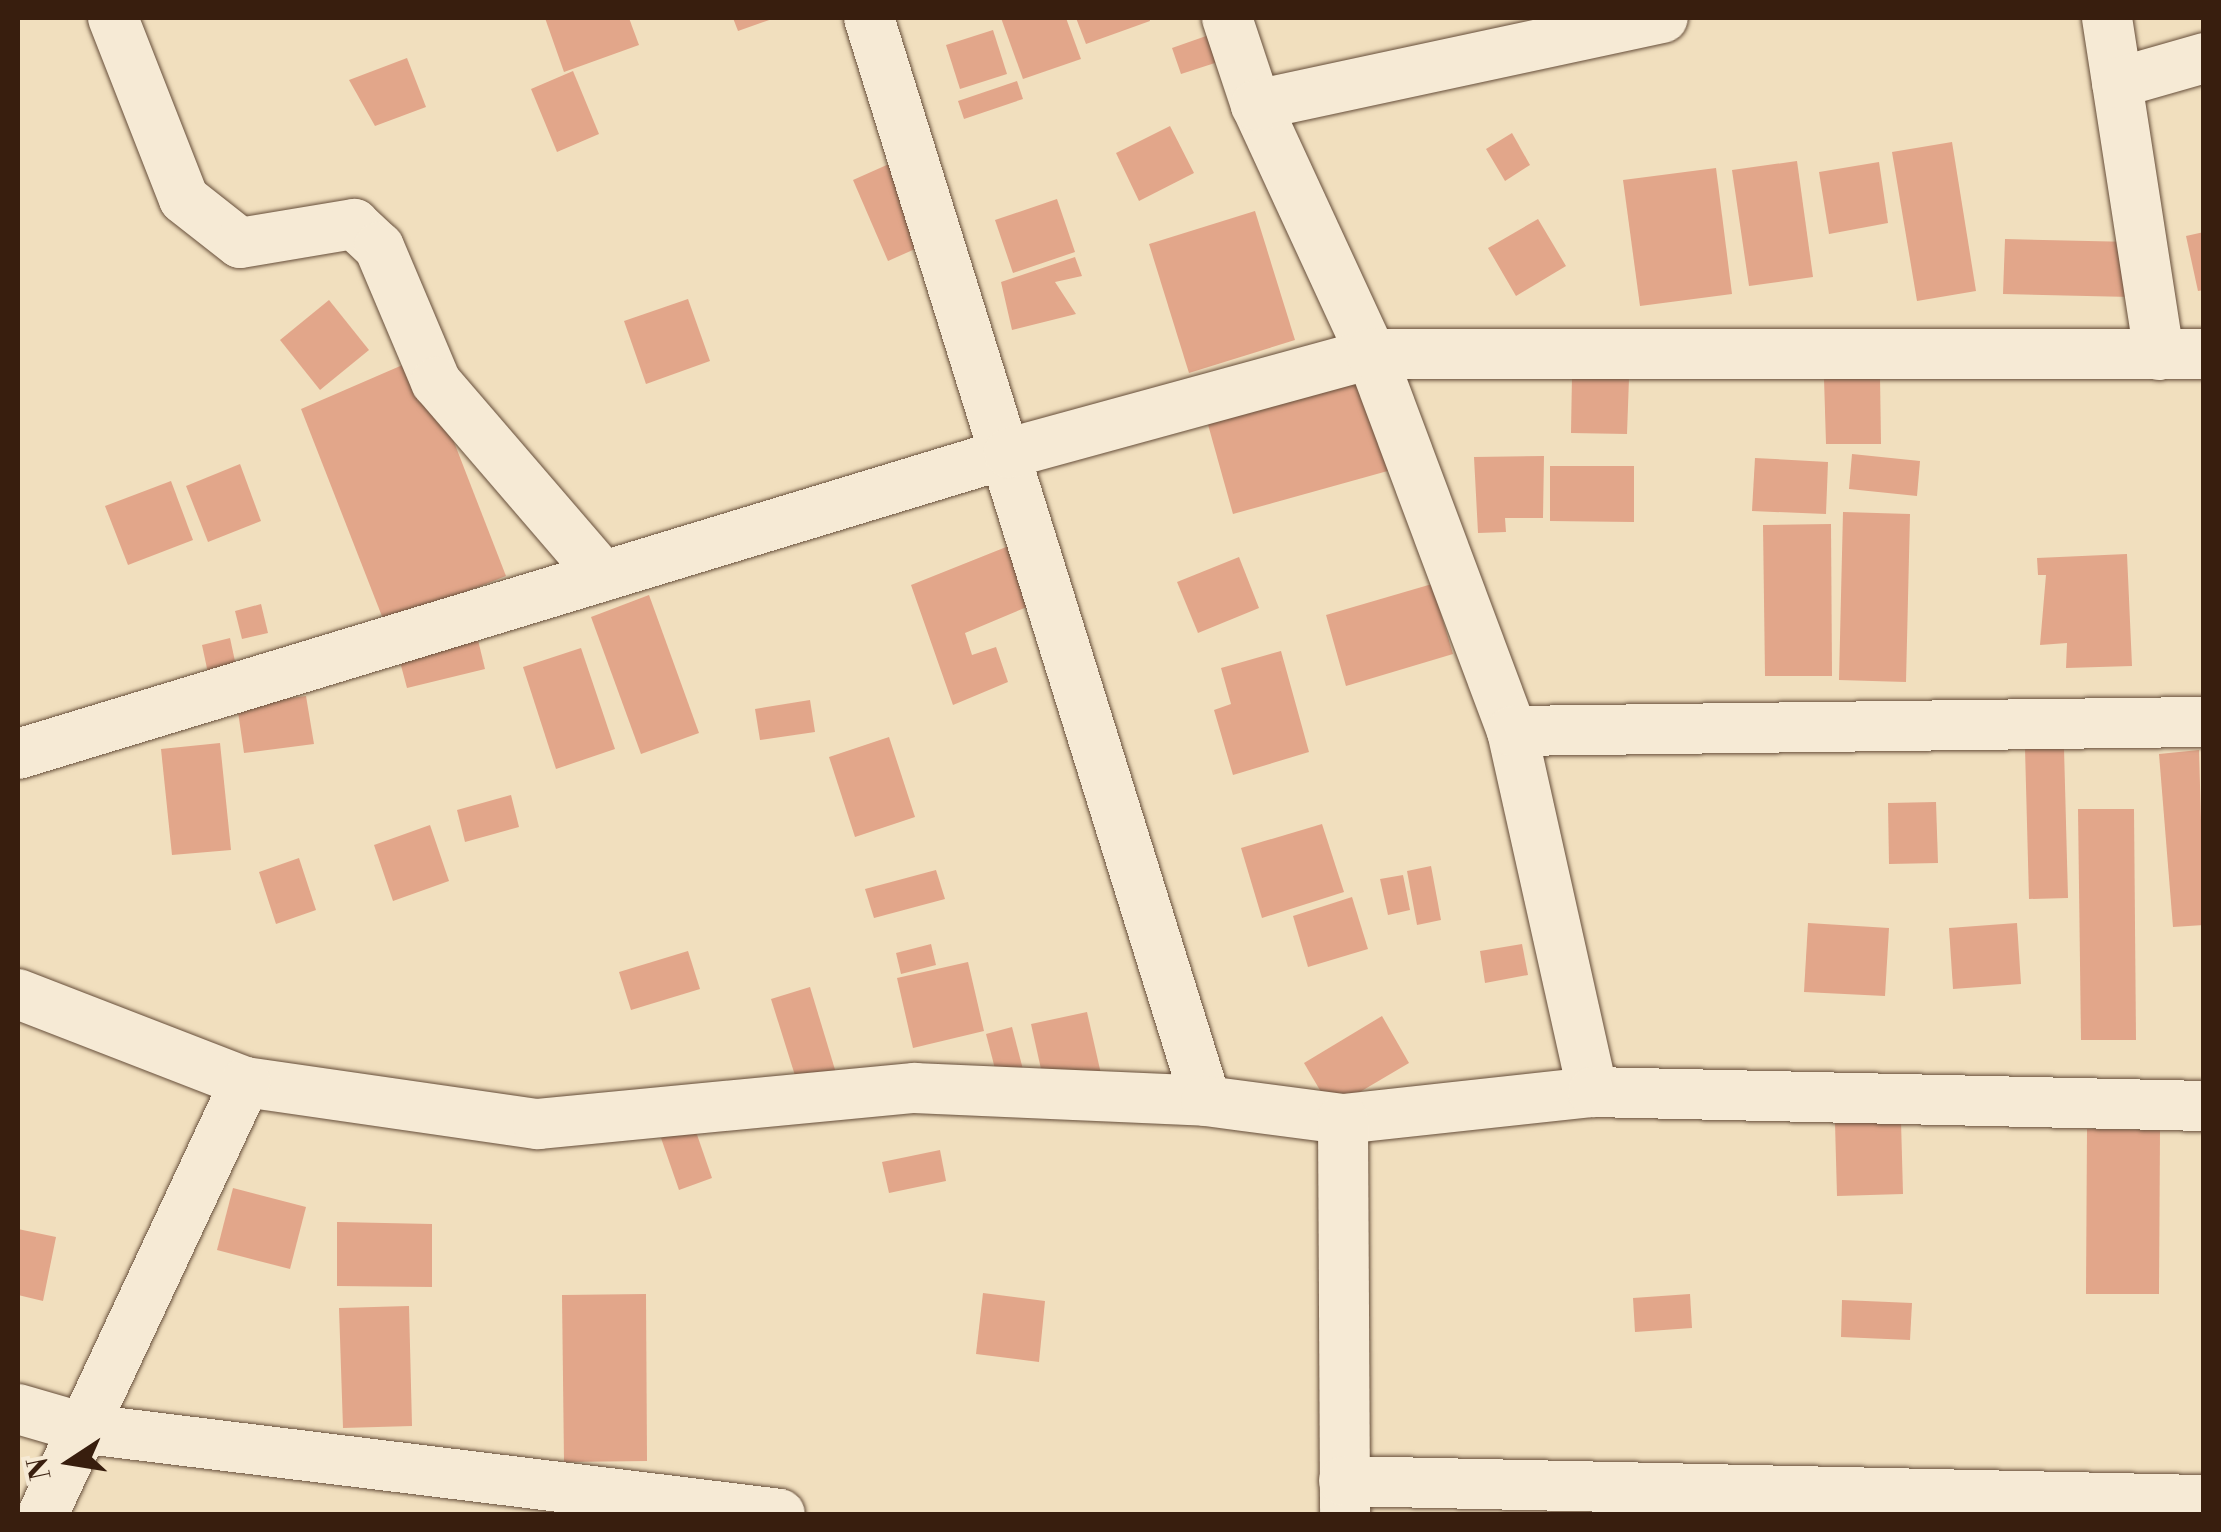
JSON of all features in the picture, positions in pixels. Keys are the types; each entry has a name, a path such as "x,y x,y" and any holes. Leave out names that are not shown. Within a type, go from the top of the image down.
{"street":[{"path":"113,18 184,199 240,243 354,224 379,247 436,382 604,576"},
{"path":"869,18 1008,453 1206,1102"},
{"path":"1228,18 1256,105 1371,354 1512,731 1593,1092"},
{"path":"1256,105 1663,18"},
{"path":"18,754 1008,453 1371,354 2181,355 2117,83 2107,18"},
{"path":"2117,83 2204,58"},
{"path":"1512,731 2204,722"},
{"path":"18,994 246,1082 538,1124 914,1088 1206,1102 1343,1119 1593,1092 2204,1106"},
{"path":"43,1514 87,1429 246,1082"},
{"path":"1343,1119 1344,1498 2204,1500"},
{"path":"18,1409 87,1429 780,1514"}],"building":[{"path":"545,18 629,18 639,45 564,72"},
{"path":"733,18 775,18 738,31"},
{"path":"1001,18 1066,18 1081,59 1023,79"},
{"path":"1076,18 1149,18 1150,21 1086,44"},
{"path":"993,30 1007,74 960,89 946,45"},
{"path":"1209,35 1218,62 1181,74 1172,48"},
{"path":"407,58 426,107 375,126 349,80"},
{"path":"573,71 599,134 557,152 531,89"},
{"path":"1017,81 1023,99 964,119 958,101"},
{"path":"1170,126 1194,173 1139,201 1116,153"},
{"path":"1512,133 1530,165 1505,181 1486,149"},
{"path":"1952,142 1976,291 1917,301 1892,152"},
{"path":"898,160 933,241 888,261 853,180"},
{"path":"1797,161 1813,277 1749,286 1732,170"},
{"path":"1879,162 1888,223 1829,234 1819,172"},
{"path":"1716,168 1732,294 1640,306 1623,180"},
{"path":"1057,199 1075,252 1013,273 995,220"},
{"path":"1255,211 1295,340 1189,373 1149,244"},
{"path":"1538,219 1566,266 1516,296 1488,248"},
{"path":"2204,232 2204,290 2198,291 2186,236"},
{"path":"2005,239 2133,242 2131,297 2003,294"},
{"path":"1075,257 1082,276 1055,282 1076,314 1012,330 1001,282"},
{"path":"688,299 710,361 646,384 624,321"},
{"path":"329,300 369,350 320,390 280,340"},
{"path":"421,357 506,576 385,624 301,409"},
{"path":"1572,376 1629,378 1627,434 1571,433"},
{"path":"1880,377 1881,444 1826,444 1824,378"},
{"path":"1373,379 1402,467 1233,514 1207,421"},
{"path":"1852,454 1920,461 1917,496 1849,489"},
{"path":"1544,456 1543,518 1505,518 1506,532 1478,533 1474,457"},
{"path":"1755,458 1828,462 1826,514 1752,511"},
{"path":"240,464 261,521 208,542 186,486"},
{"path":"1550,466 1634,466 1634,522 1550,521"},
{"path":"171,481 193,540 128,565 105,506"},
{"path":"1843,512 1910,514 1906,682 1839,680"},
{"path":"1831,524 1832,676 1765,676 1763,525"},
{"path":"1021,541 1046,599 965,633 972,655 996,647 1008,682 953,705 911,585"},
{"path":"2127,554 2132,666 2066,668 2067,643 2040,645 2046,575 2038,575 2037,558"},
{"path":"1239,557 1259,608 1198,633 1177,582"},
{"path":"1432,584 1453,654 1346,686 1326,615"},
{"path":"649,595 699,733 641,754 591,617"},
{"path":"261,604 268,633 242,639 235,611"},
{"path":"230,638 236,666 208,673 202,645"},
{"path":"478,640 485,669 407,688 399,658"},
{"path":"581,648 615,749 556,769 523,667"},
{"path":"1281,651 1309,752 1233,775 1214,710 1231,704 1221,668"},
{"path":"306,696 314,744 244,753 237,705"},
{"path":"810,700 815,732 760,740 755,709"},
{"path":"889,737 915,817 855,837 829,757"},
{"path":"220,743 231,850 172,855 161,749"},
{"path":"2025,748 2064,748 2068,898 2029,899"},
{"path":"2199,750 2204,925 2173,927 2159,754"},
{"path":"511,795 519,827 465,842 457,810"},
{"path":"1936,802 1938,863 1889,864 1888,803"},
{"path":"2078,809 2134,809 2136,1040 2081,1040"},
{"path":"1322,824 1344,892 1262,918 1241,848"},
{"path":"430,825 449,881 393,901 374,845"},
{"path":"299,858 316,910 276,924 259,872"},
{"path":"1431,866 1441,920 1417,925 1407,871"},
{"path":"936,870 945,899 874,918 865,889"},
{"path":"1403,875 1410,910 1388,915 1380,879"},
{"path":"1352,897 1368,949 1308,967 1293,916"},
{"path":"1808,923 1889,928 1885,996 1804,992"},
{"path":"2017,923 2021,984 1953,989 1949,928"},
{"path":"931,944 936,965 901,974 896,953"},
{"path":"1522,944 1528,975 1485,983 1480,951"},
{"path":"688,951 700,989 631,1010 619,972"},
{"path":"968,962 984,1031 913,1048 897,978"},
{"path":"810,987 836,1073 798,1085 771,999"},
{"path":"1087,1012 1101,1074 1045,1087 1031,1024"},
{"path":"1382,1016 1409,1063 1331,1109 1304,1063"},
{"path":"1012,1027 1026,1081 1000,1088 986,1034"},
{"path":"1901,1121 1903,1194 1837,1196 1835,1123"},
{"path":"694,1126 712,1178 679,1190 661,1138"},
{"path":"2087,1129 2160,1130 2159,1294 2086,1294"},
{"path":"940,1150 946,1181 889,1193 882,1162"},
{"path":"233,1188 306,1207 290,1269 217,1250"},
{"path":"337,1222 432,1224 432,1287 337,1286"},
{"path":"18,1229 56,1237 43,1301 18,1295"},
{"path":"983,1293 1045,1301 1039,1362 976,1354"},
{"path":"646,1294 647,1461 564,1462 562,1295"},
{"path":"1690,1294 1692,1328 1635,1332 1633,1298"},
{"path":"1842,1300 1912,1303 1910,1340 1841,1337"},
{"path":"409,1306 412,1426 343,1428 339,1308"}]}
